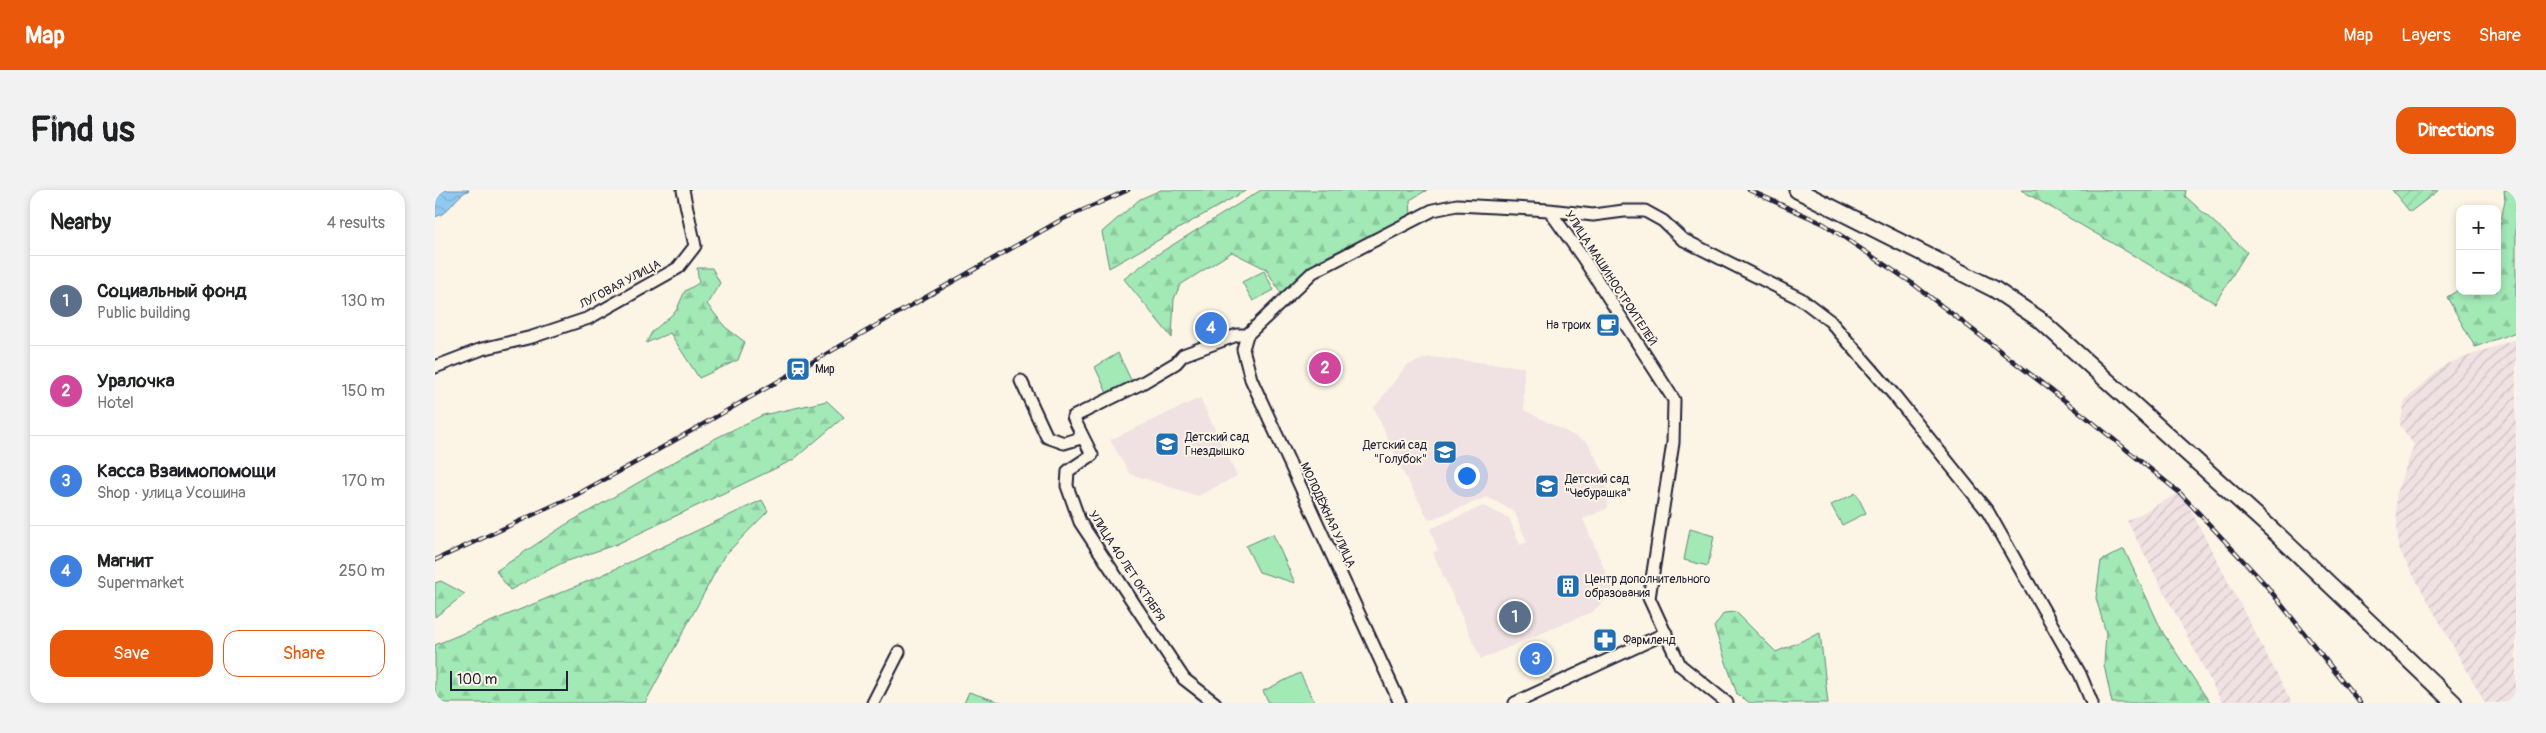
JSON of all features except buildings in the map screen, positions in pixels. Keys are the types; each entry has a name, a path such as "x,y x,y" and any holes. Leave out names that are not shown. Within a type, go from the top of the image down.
{"main road":[{"path":"1797,190 1993,288 2039,319 2279,536 2454,703"}],"street":[{"name":"ЛУГОВАЯ УЛИЦА","path":"435,367 482,350 532,337 589,318 678,268 695,246 683,190"},
{"name":"УЛИЦА МАШИНОСТРОИТЕЛЕЙ","path":"1247,336 1313,272 1433,210 1457,204 1549,210 1583,258 1674,400 1673,443 1649,598 1680,665 1727,703"},
{"path":"1549,210 1593,215 1624,211 1645,211 1663,221 1682,240 1801,299 1830,321 1895,396 1988,512 2080,674 2092,703"},
{"path":"1021,381 1047,437 1064,443 1081,438 1073,417 1142,383 1176,363 1183,355 1237,335 1247,336"},
{"name":"МОЛОДЁЖНАЯ УЛИЦА","path":"1247,336 1243,349 1251,379 1400,703"},
{"name":"УЛИЦА 40 ЛЕТ ОКТЯБРЯ","path":"1081,438 1092,455 1068,471 1067,486 1081,522 1184,679 1215,703"},
{"path":"1515,703 1666,633"},
{"path":"873,703 899,652"}],"shaded area":[{"path":"2516,339 2516,703 2485,703 2398,548 2396,493 2414,445 2400,425 2405,400 2446,364"},
{"path":"1430,357 1524,367 1524,410 1588,443 1605,475 1608,508 1583,519 1614,592 1592,612 1481,659 1433,553 1438,550 1430,529 1483,506 1509,518 1520,545 1527,542 1514,511 1487,497 1429,520 1401,468 1374,408 1407,365"},
{"name":"Детский сад Гнездышко","path":"1200,398 1237,476 1198,496 1130,474 1110,440"},
{"path":"2181,492 2292,703 2222,703 2127,521"}],"green space":[{"path":"1161,190 1247,190 1109,268 1102,232 1140,199"},
{"path":"1261,190 1427,190 1410,200 1411,216 1317,261 1284,298 1266,269 1232,252 1180,285 1174,299 1172,338 1124,279 1150,259"},
{"path":"2021,190 2186,190 2185,196 2247,252 2215,303"},
{"path":"2392,190 2439,190 2410,212"},
{"path":"2504,190 2516,190 2516,332 2475,347 2447,297 2456,291 2456,295 2501,295 2501,220 2505,200"},
{"path":"697,268 712,268 720,283 707,304 725,327 745,342 738,360 699,378 670,333 646,343 652,332 676,311 685,291 699,283"},
{"path":"1264,271 1274,290 1253,301 1242,282"},
{"path":"1118,353 1132,382 1107,393 1095,367"},
{"path":"827,401 844,417 793,460 617,544 562,563 510,590 496,571 565,525 712,440 763,415"},
{"path":"1856,493 1866,513 1842,525 1831,505"},
{"path":"762,500 768,511 724,556 645,703 435,703 435,645 598,577"},
{"path":"1690,529 1714,536 1708,566 1684,560"},
{"path":"1273,534 1295,583 1259,572 1246,546"},
{"path":"2124,549 2163,633 2210,703 2112,703 2104,665 2106,633 2096,598 2101,561"},
{"path":"441,581 465,594 435,617 435,583"},
{"path":"1736,612 1776,652 1820,633 1828,703 1750,703 1737,694 1714,627 1724,613"},
{"path":"1300,673 1315,703 1269,703 1263,691"},
{"path":"969,692 1002,703 964,703"}],"water":[{"path":"435,190 469,190 444,212 435,217"}],"railway":[{"path":"435,560 576,495 1061,220 1128,190"},
{"path":"1749,190 1824,224 1912,283 2086,417 2180,493 2265,584 2360,703"}],"place":[{"name":"На троих","path":"1608,325"},
{"name":"Магнит","path":"1211,328"},
{"name":"Уралочка","path":"1325,368"},
{"name":"Мир","path":"798,369"},
{"name":"Детский сад Гнездышко","path":"1167,444"},
{"name":"Детский сад \"Голубок\"","path":"1445,452"},
{"name":"Детский сад \"Чебурашка\"","path":"1547,486"},
{"name":"Центр дополнительного образования","path":"1568,586"},
{"name":"Социальный фонд","path":"1515,617"},
{"name":"Фармленд","path":"1605,640"},
{"name":"Касса Взаимопомощи","path":"1536,659"}]}
